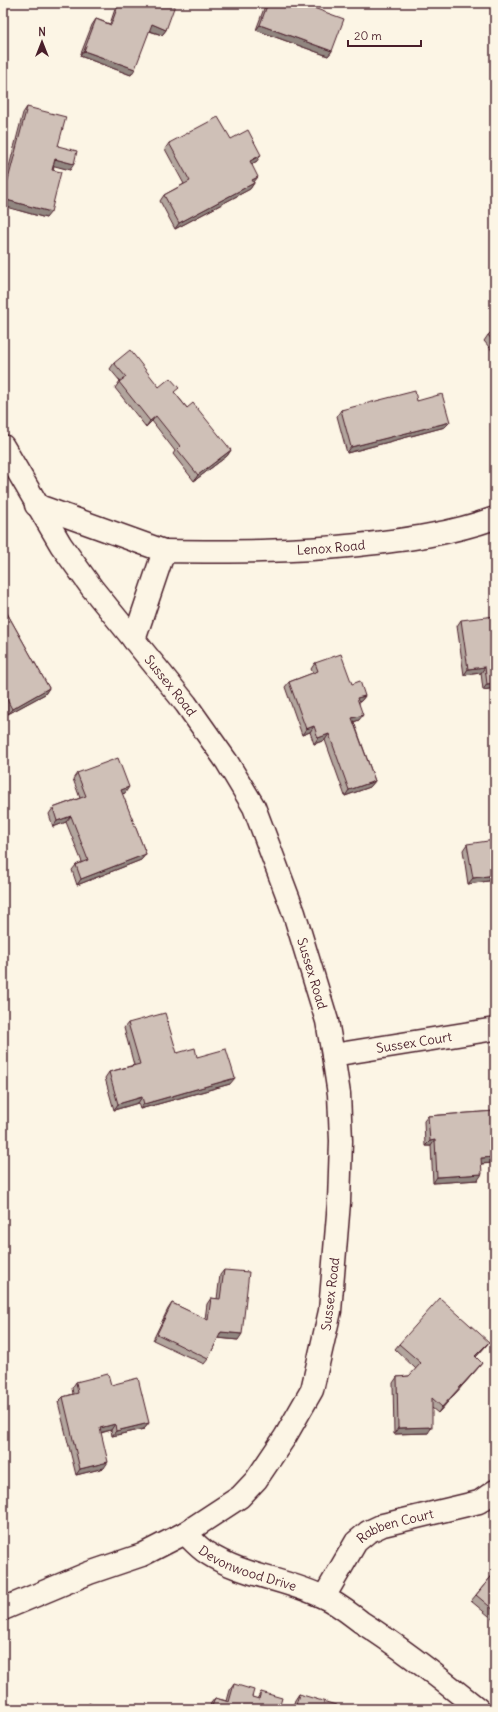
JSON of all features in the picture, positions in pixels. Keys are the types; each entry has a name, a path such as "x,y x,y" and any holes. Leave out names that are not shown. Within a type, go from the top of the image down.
{"street":[{"name":"Sussex Road","path":"3,446 36,505 61,545 92,588 190,711 227,762 254,807 294,913 327,1021 334,1055 341,1141 339,1202 330,1311 312,1390 285,1437 250,1486 240,1497 185,1533"},
{"name":"Lenox Road","path":"36,505 164,551 224,552 318,549 410,540 470,527 495,518"},
{"path":"134,640 164,551"},
{"name":"Sussex Court","path":"334,1055 495,1029"},
{"name":"Rabben Court","path":"324,1597 356,1542 368,1532 383,1525 480,1502 495,1491"},
{"path":"3,1609 89,1573 142,1555 185,1533"},
{"name":"Devonwood Drive","path":"185,1533 207,1553 225,1562 324,1597 377,1632 431,1671 478,1709"}],"building":[{"path":"119,3 169,3 175,5 166,30 152,24 135,69 84,51 96,19 111,25"},
{"path":"268,3 300,3 344,19 332,51 260,25"},
{"path":"27,107 66,117 58,146 77,151 74,164 55,159 52,170 61,172 51,212 3,199"},
{"path":"218,117 231,139 248,130 261,155 250,161 258,177 252,180 254,183 179,223 164,195 190,181 169,143"},
{"path":"495,329 495,343 488,335"},
{"path":"130,350 159,387 170,378 179,388 174,392 187,408 193,403 231,450 198,475 177,449 180,446 156,416 150,421 119,382 126,377 114,363"},
{"path":"415,391 417,401 442,394 450,422 351,447 341,410"},
{"path":"3,606 49,688 12,709 3,692"},
{"path":"495,616 495,683 487,684 485,667 468,669 461,620"},
{"path":"341,654 352,684 360,681 365,696 357,698 363,715 352,718 375,781 349,790 329,734 318,738 314,726 306,729 289,682 318,671 315,663"},
{"path":"118,758 129,787 121,790 146,854 81,879 76,865 88,860 71,816 57,821 53,808 86,796 77,773"},
{"path":"495,840 495,875 473,878 467,844"},
{"path":"165,1013 177,1053 195,1048 197,1057 226,1049 235,1078 144,1104 142,1097 118,1104 109,1072 140,1064 128,1023"},
{"path":"495,1111 495,1157 481,1158 482,1174 437,1177 435,1140 430,1141 428,1116"},
{"path":"224,1270 249,1272 242,1334 221,1332 208,1359 157,1334 172,1303 208,1320 211,1298 220,1299"},
{"path":"440,1298 489,1342 475,1356 482,1363 442,1407 432,1398 432,1427 398,1428 397,1377 409,1376 421,1363 399,1344"},
{"path":"108,1374 111,1385 138,1378 149,1423 116,1431 115,1424 100,1428 108,1462 80,1469 63,1397 78,1393 76,1382"},
{"path":"495,1572 495,1611 476,1595"},
{"path":"234,1684 254,1690 252,1697 259,1699 261,1692 282,1698 280,1705 293,1709 211,1709 215,1698 229,1702"},
{"path":"299,1694 336,1705 335,1709 295,1709"},
{"path":"89,1703 100,1709 85,1709"}]}
